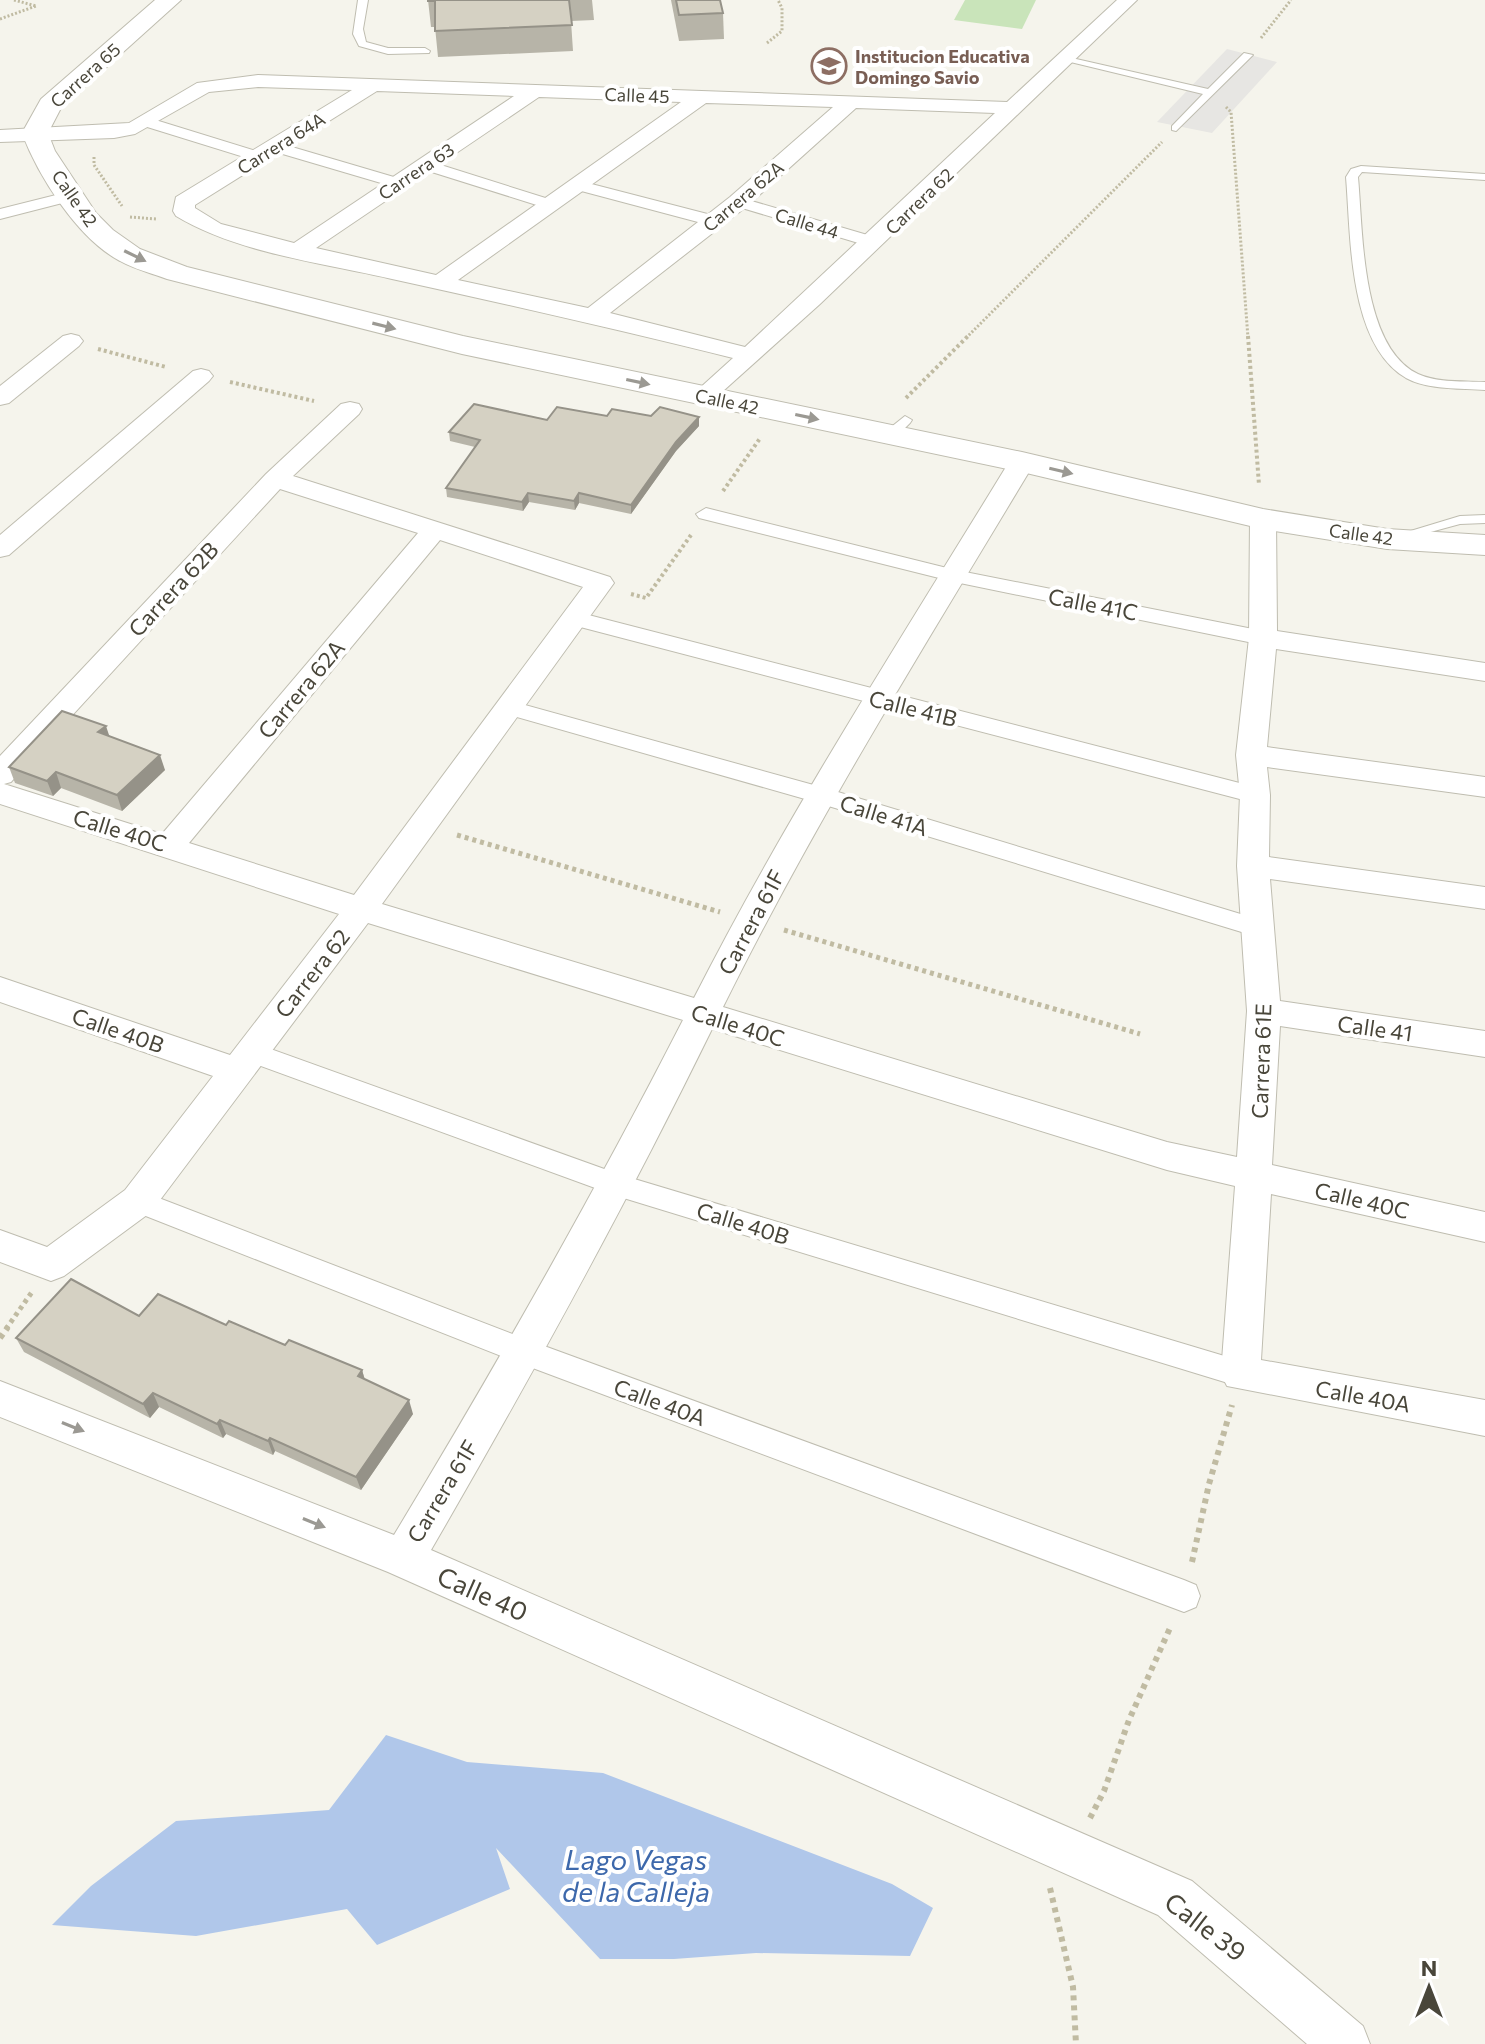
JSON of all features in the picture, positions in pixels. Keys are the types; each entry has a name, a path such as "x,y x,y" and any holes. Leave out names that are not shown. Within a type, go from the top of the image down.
{"street":[{"name":"Carrera 65","path":"0,136 35,133 50,104 169,0"},
{"name":"Carrera 62","path":"703,396 875,243 1063,59 1128,0"},
{"name":"Calle 45","path":"149,123 204,87 258,81 1015,108"},
{"name":"Carrera 64A","path":"297,251 213,229 191,218 184,211 184,202 377,83"},
{"name":"Carrera 63","path":"297,251 535,91"},
{"path":"440,282 701,97"},
{"name":"Carrera 62A","path":"592,316 738,202 852,101"},
{"path":"35,133 114,132 149,123 398,183"},
{"name":"Calle 42","path":"35,133 42,151 86,218 103,236 130,255 177,273 462,345 703,396 898,420 1022,462 1263,519 1387,539 1485,545"},
{"path":"425,165 549,204"},
{"path":"576,185 713,221"},
{"path":"0,214 72,196"},
{"name":"Calle 44","path":"738,202 875,243"},
{"path":"297,251 592,316 749,355"},
{"path":"5,389 71,341"},
{"path":"0,549 201,376"},
{"name":"Carrera 62B","path":"0,775 275,479 350,409"},
{"name":"Carrera 61F","path":"403,1558 525,1352 617,1185 750,920 820,795 881,700 1022,462"},
{"path":"275,479 433,532"},
{"name":"Calle 41C","path":"706,514 955,576 1263,638 1485,672"},
{"name":"Carrera 61E","path":"1241,1374 1256,1176 1264,1011 1253,866 1255,795 1251,755 1263,638 1263,519"},
{"name":"Carrera 62","path":"51,1265 138,1201 425,825 507,707 600,583 433,532"},
{"name":"Carrera 62A","path":"170,845 433,532"},
{"name":"Calle 41B","path":"573,618 1255,795"},
{"name":"Calle 41A","path":"507,707 820,795 1258,928"},
{"path":"1251,755 1485,787"},
{"name":"Calle 40C","path":"0,793 170,845 361,909 1151,1151 1485,1227"},
{"path":"1253,866 1485,898"},
{"name":"Calle 40B","path":"0,989 244,1062 617,1185 1241,1374"},
{"name":"Calle 41","path":"1264,1011 1485,1044"},
{"name":"Calle 40A","path":"138,1201 525,1352 1184,1596"},
{"path":"0,1246 51,1265"},
{"name":"Calle 40A","path":"1241,1374 1485,1418"},
{"name":"Calle 40","path":"0,1399 403,1558 959,1803"},
{"name":"Calle 39","path":"959,1803 1057,1864 1175,1898 1345,2044"}],"lane":[{"path":"363,0 359,38 364,47 373,50 425,51"},
{"path":"1176,128 1248,55"},
{"path":"1063,59 1211,93"},
{"path":"1485,177 1361,169 1355,171 1352,177 1367,313 1382,345 1397,367 1410,375 1429,381 1485,386"},
{"path":"1387,539 1460,520 1485,519"}],"path":[{"path":"0,19 36,6 14,0"},
{"path":"767,43 782,31 782,8 778,0"},
{"path":"1248,55 1291,0"},
{"path":"1211,93 1231,112 1259,485"},
{"path":"898,420 1176,128"},
{"path":"0,1338 51,1265"},
{"path":"1076,2044 1073,1987 1051,1889 1057,1864 1104,1791 1129,1720 1184,1596 1209,1484 1241,1374"}],"green space":[{"path":"965,0 1036,0 1022,29 954,20"}],"shaded area":[{"path":"1227,49 1277,62 1212,133 1157,122"}],"water":[{"name":"Lago Vegas de la Calleja","path":"386,1735 467,1762 603,1773 892,1884 933,1908 910,1956 756,1953 674,1959 600,1959 496,1848 510,1889 377,1945 347,1909 196,1936 52,1925 91,1886 176,1821 329,1810"}],"building":[{"path":"428,0 569,0 572,25 435,31 435,1"},
{"path":"676,0 720,0 723,13 679,15"},
{"path":"474,404 547,420 557,407 607,416 612,409 651,416 660,407 699,417 676,442 631,505 579,493 574,501 528,493 522,502 446,488 480,440 449,432"},
{"path":"62,711 106,726 98,732 160,755 117,795 56,772 47,781 9,767"},
{"path":"71,1279 139,1316 158,1294 226,1325 229,1321 285,1345 289,1340 362,1370 358,1376 409,1400 356,1477 270,1438 268,1441 220,1420 217,1424 153,1393 143,1404 16,1338"}],"place":[{"name":"Institucion Educativa Domingo Savio","path":"829,66"}]}
